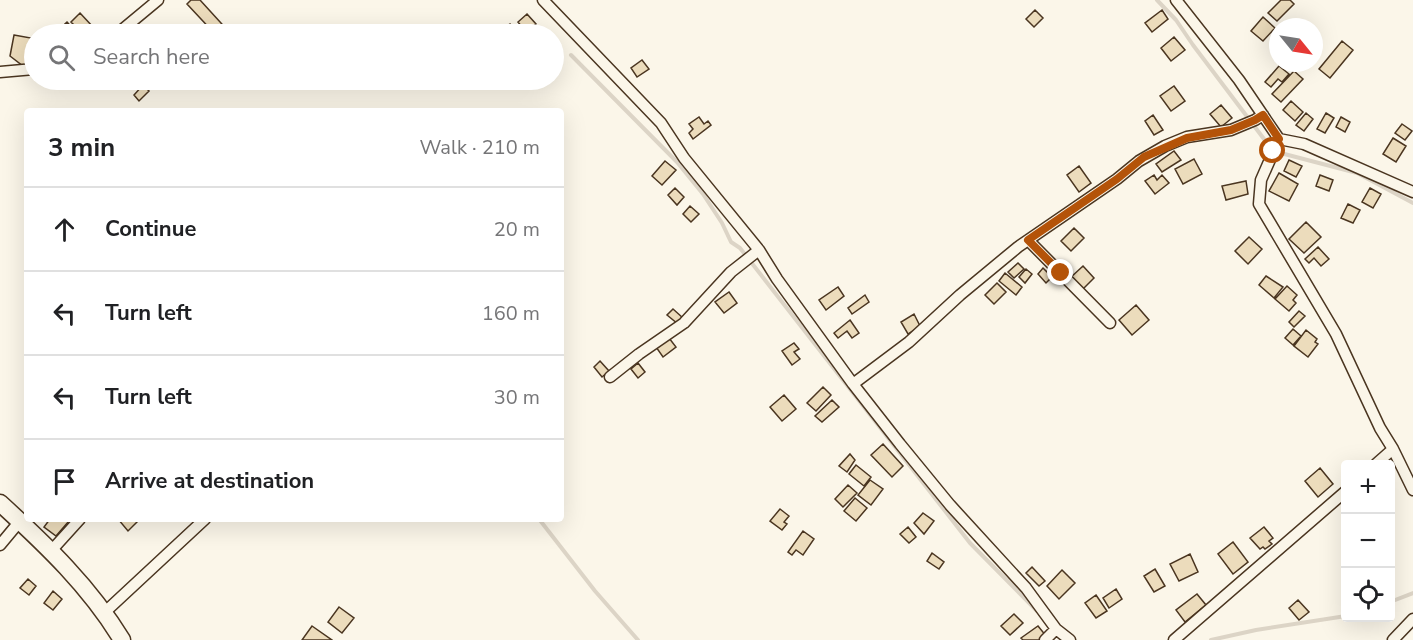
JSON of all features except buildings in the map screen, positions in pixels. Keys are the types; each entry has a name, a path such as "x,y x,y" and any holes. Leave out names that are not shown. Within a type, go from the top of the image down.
{"main road":[{"path":"0,503 51,550 105,612 122,640"}],"street":[{"path":"129,24 158,0"},
{"path":"543,0 661,123 684,158 759,250 777,279 853,384 950,505 1026,588 1056,629 1070,640"},
{"path":"1176,0 1239,80 1279,139 1304,144 1413,192"},
{"path":"0,72 24,70"},
{"path":"853,384 891,357 984,274 1028,240 1117,179 1144,157 1187,138 1231,130 1263,115"},
{"path":"1279,139 1261,180 1259,204 1336,334 1380,428 1413,490"},
{"path":"1028,240 1110,323"},
{"path":"610,377 684,323 731,272 759,250"},
{"path":"1381,460 1393,449"},
{"path":"1174,640 1341,494"},
{"path":"0,545 20,522"},
{"path":"51,550 77,522"},
{"path":"105,612 202,522"},
{"path":"1393,640 1413,619"},
{"path":"1045,640 1056,629"}],"waterway":[{"path":"1157,0 1176,20 1273,151 1357,173 1413,203"},
{"path":"571,55 677,162 703,194 731,242 740,248 970,543 1037,611"},
{"path":"541,522 595,591 638,640"},
{"path":"1395,600 1413,593"},
{"path":"1211,640 1256,630 1341,617"}],"route":[{"path":"1061,273 1028,240 1117,179 1144,157 1187,138 1231,130 1263,115 1279,139 1273,151"}]}
